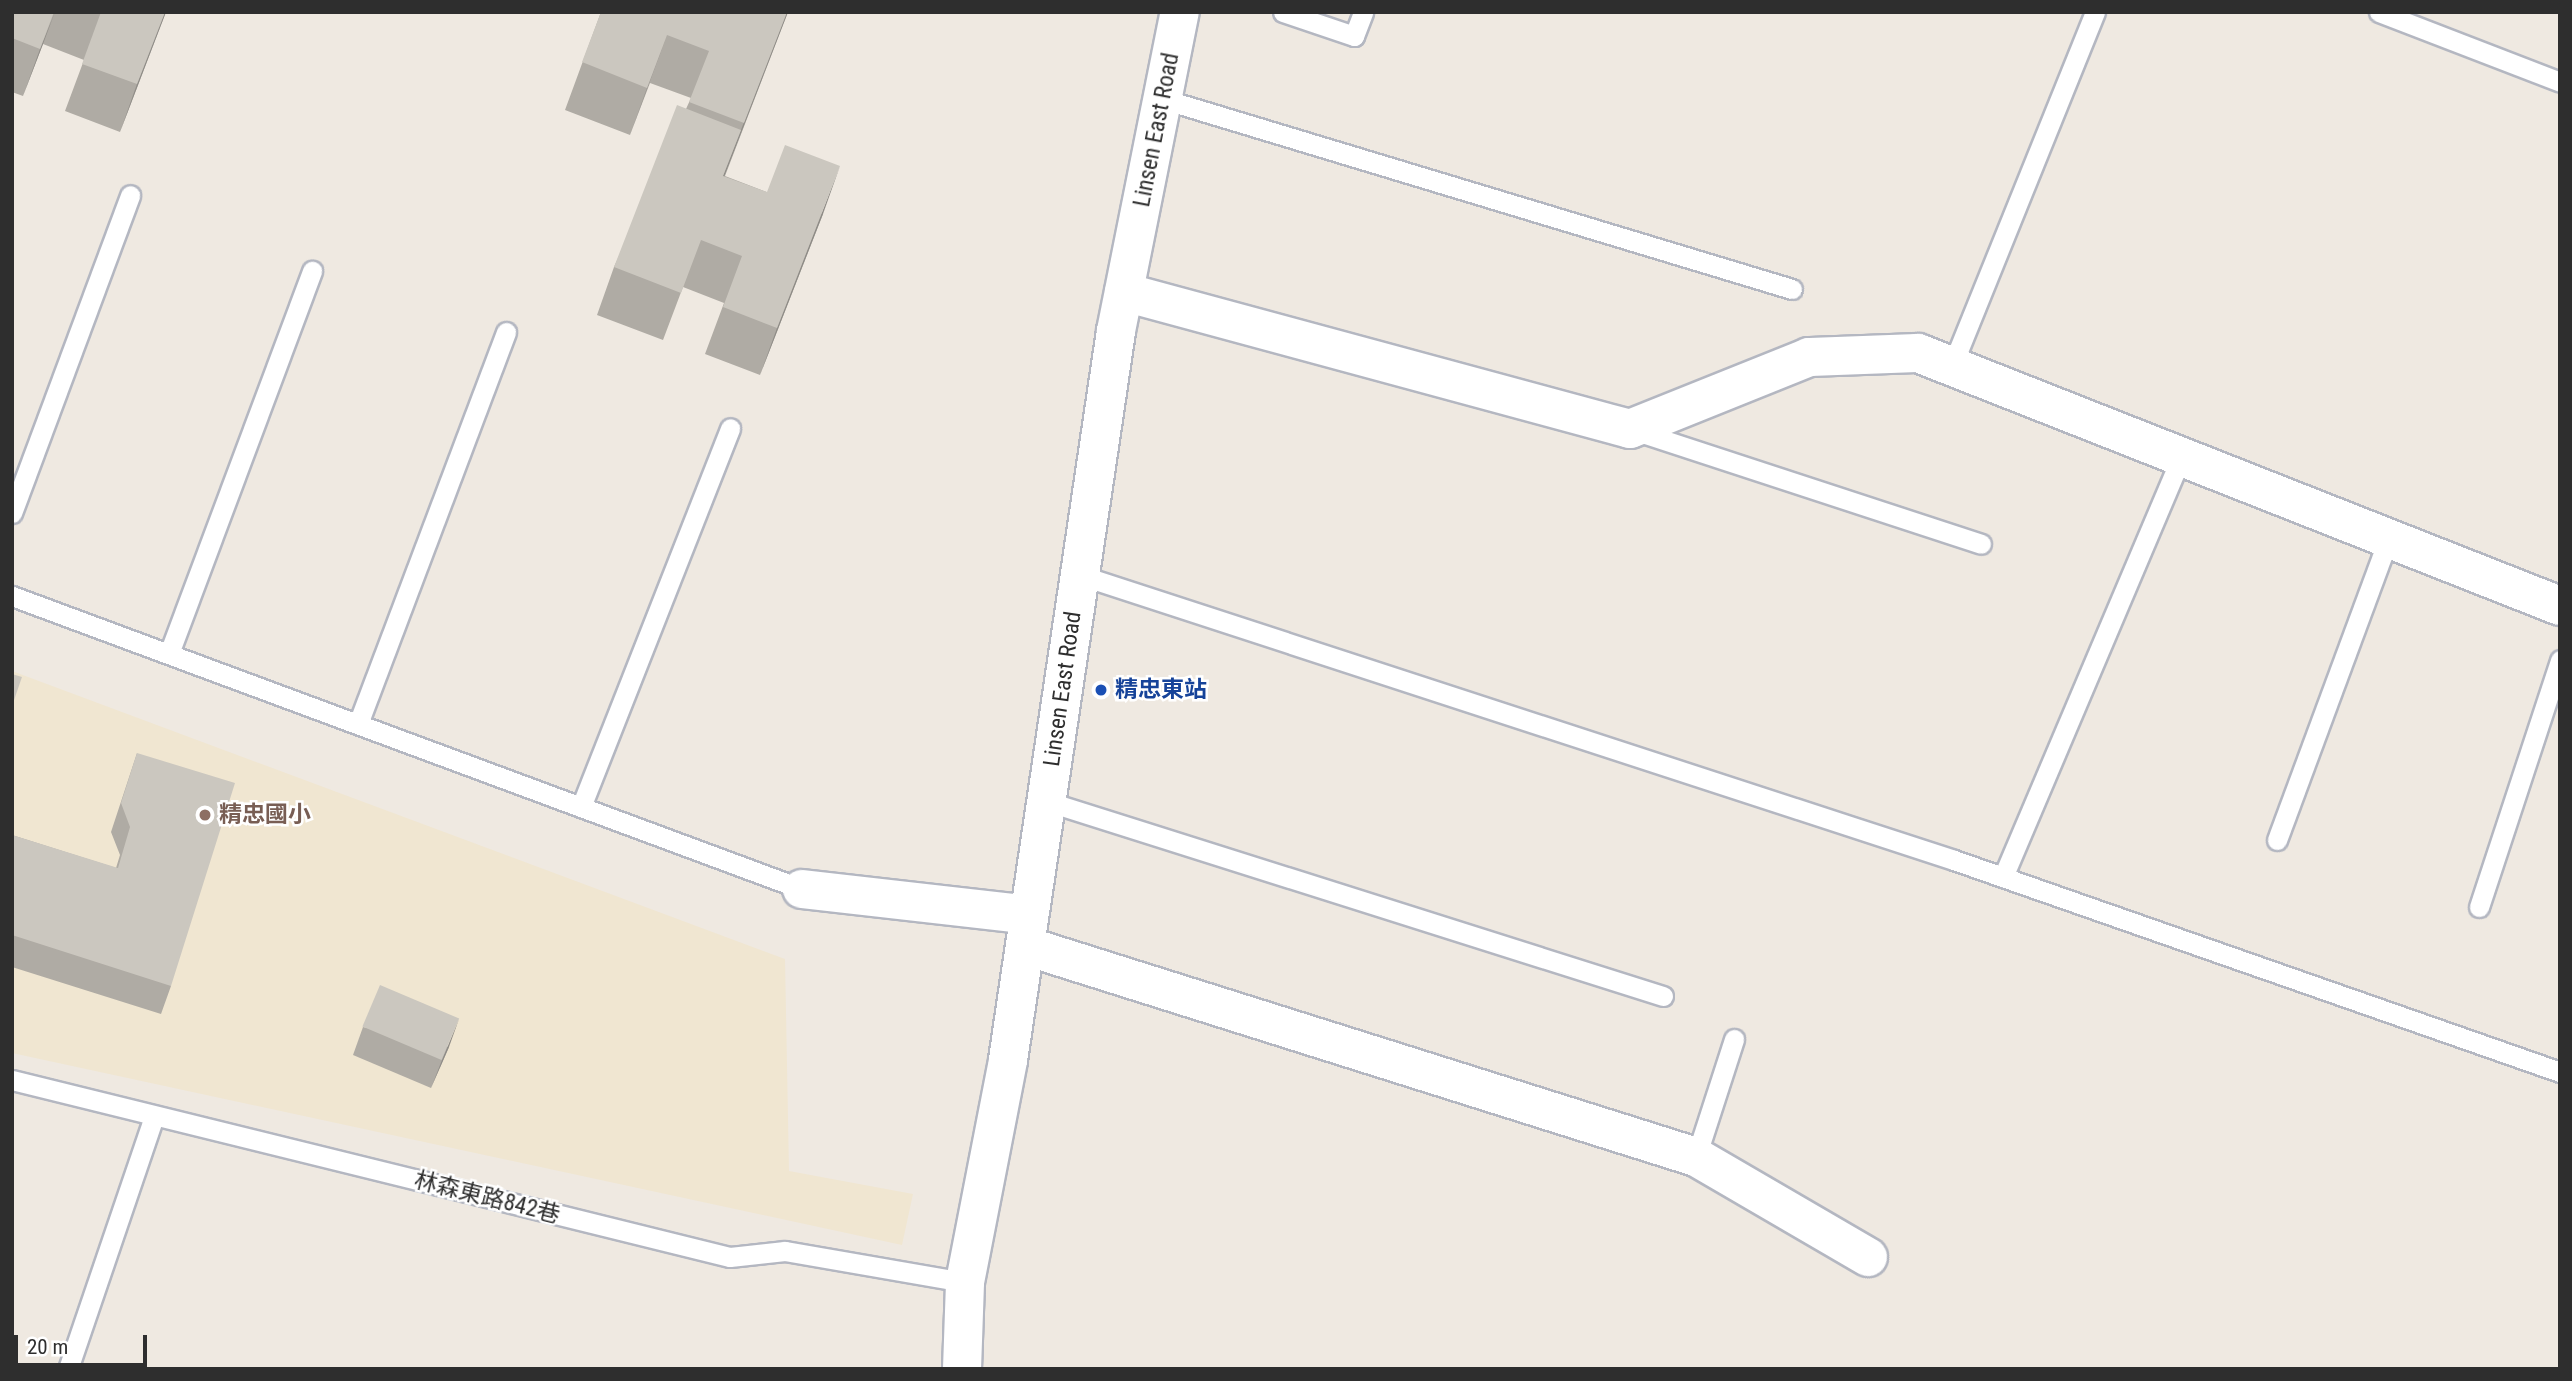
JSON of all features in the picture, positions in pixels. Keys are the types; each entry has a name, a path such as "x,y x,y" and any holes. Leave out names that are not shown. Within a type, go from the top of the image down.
{"street":[{"name":"Linsen East Road","path":"962,1369 965,1282 1028,931 1124,292 1180,12"},
{"path":"1124,292 1630,429 1809,357 1918,353 2560,606"},
{"path":"802,889 1028,931 1696,1157 1868,1257"}],"lane":[{"path":"1283,12 1354,36 1363,12"},
{"path":"1952,366 2095,12"},
{"path":"2379,12 2560,82"},
{"path":"1163,99 1792,289"},
{"path":"12,513 130,195"},
{"path":"170,651 312,271"},
{"path":"358,724 506,332"},
{"path":"581,807 730,428"},
{"path":"1630,429 1981,544"},
{"path":"2003,877 2181,457"},
{"path":"2277,840 2389,538"},
{"path":"1080,575 2003,877 2560,1072"},
{"path":"12,596 170,651 802,889"},
{"path":"2479,907 2560,660"},
{"path":"1046,801 1663,996"},
{"path":"1696,1157 1734,1039"},
{"name":"林森東路842巷","path":"12,1080 730,1257 785,1251 965,1282"},
{"path":"68,1369 154,1116"}],"shaded area":[{"name":"精忠國小","path":"12,671 785,959 789,1171 913,1194 902,1245 12,1053"}],"building":[{"path":"12,12 54,12 40,49 12,38"},
{"path":"101,12 165,12 137,84 82,64"},
{"path":"601,12 787,12 744,123 689,102 709,51 667,35 647,88 582,62"},
{"path":"677,105 741,130 723,176 767,192 785,145 840,166 777,328 723,307 742,256 701,240 681,293 614,267"},
{"path":"12,674 22,677 12,706"},
{"path":"137,753 235,783 171,986 12,935 12,835 118,868 130,827 121,803"},
{"path":"380,985 459,1019 442,1060 362,1026"}],"place":[{"name":"精忠東站","path":"1101,690"},
{"name":"精忠國小","path":"205,815"}]}
